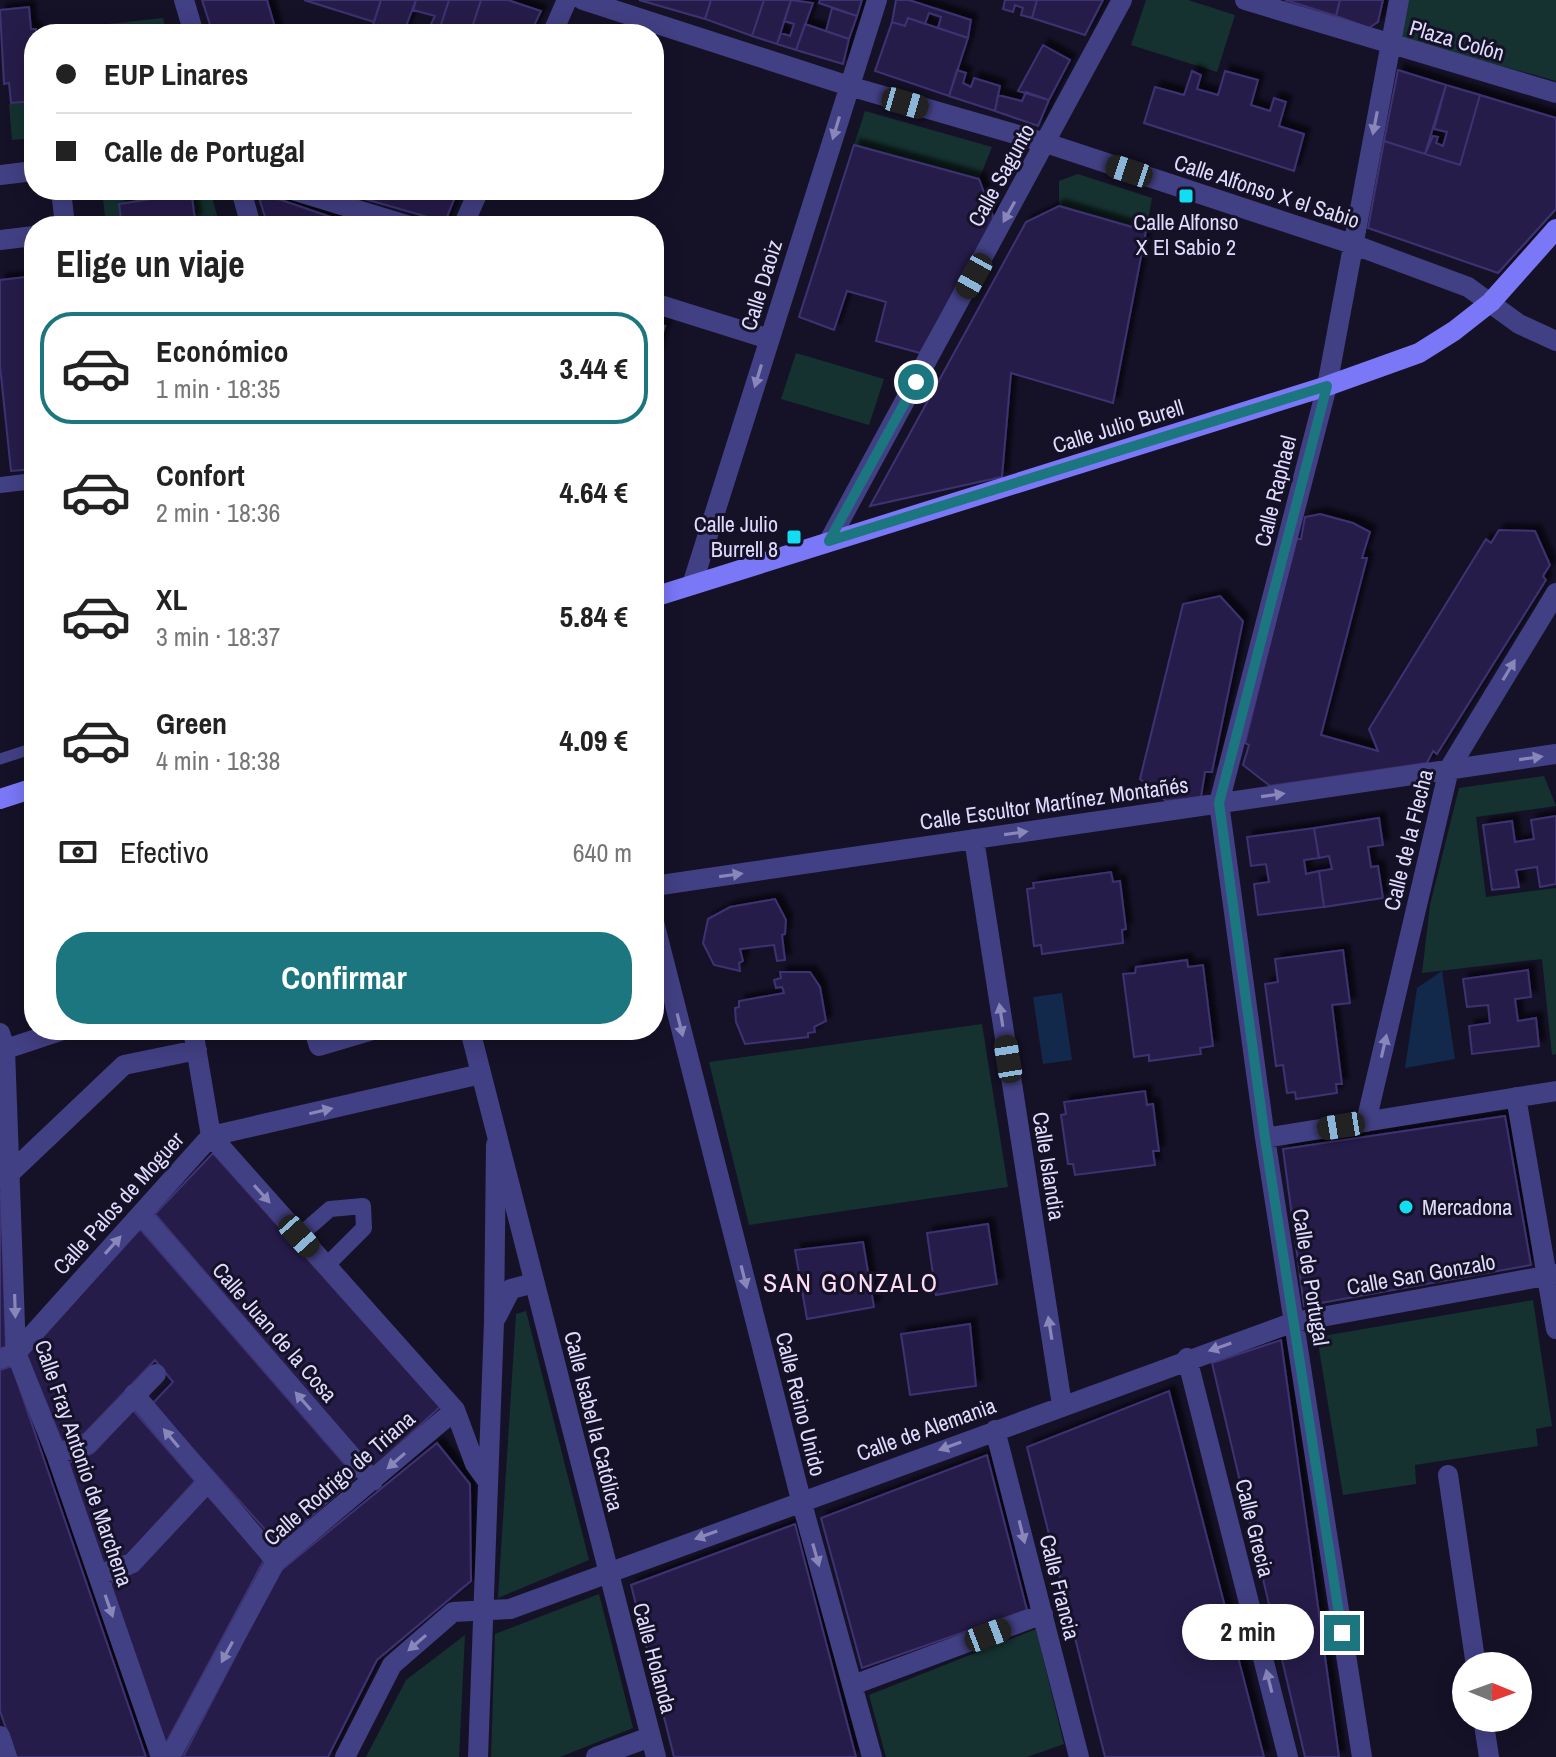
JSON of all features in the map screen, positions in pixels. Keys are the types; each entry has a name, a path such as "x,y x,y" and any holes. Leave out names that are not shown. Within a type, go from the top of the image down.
{"main road":[{"name":"Calle Julio Burell","path":"664,594 1327,386 1419,353 1491,302 1556,229"},
{"path":"0,799 24,791"}],"street":[{"path":"184,0 191,24"},
{"path":"556,24 567,0"},
{"name":"Calle Alfonso X el Sabio","path":"583,0 657,24"},
{"name":"Calle Daoiz","path":"692,585 877,0"},
{"name":"Calle Sagunto","path":"829,541 1122,0"},
{"path":"1245,0 1390,46"},
{"name":"Plaza Colón","path":"1399,0 1390,46 1556,93"},
{"name":"Calle Alfonso X el Sabio","path":"664,26 849,86 1046,143 1352,244 1468,287 1519,324 1556,341"},
{"name":"Calle Raphael","path":"1219,803 1327,386 1390,46"},
{"path":"0,175 24,172"},
{"path":"325,200 377,216"},
{"path":"0,240 24,237"},
{"path":"664,306 769,339"},
{"path":"0,485 24,482"},
{"name":"Calle de la Flecha","path":"1366,1122 1449,769 1556,593"},
{"name":"Calle Escultor Martínez Montañés","path":"664,885 1556,754"},
{"name":"Calle de Portugal","path":"1219,803 1265,1138 1362,1757"},
{"name":"Calle Islandia","path":"974,839 1062,1405"},
{"name":"Calle Reino Unido","path":"664,961 801,1500 872,1757"},
{"path":"2,1044 24,1039"},
{"path":"5,1179 124,1065 195,1040 211,1136 455,1410 475,1464 488,1482"},
{"path":"317,1040 319,1046 339,1040"},
{"name":"Calle Isabel la Católica","path":"472,1040 607,1572"},
{"name":"Calle Fray Antonio de Marchena","path":"2,1044 8,1356 56,1454 161,1757"},
{"name":"Calle Palos de Moguer","path":"8,1356 211,1136 481,1074"},
{"path":"1265,1138 1556,1091"},
{"path":"1516,1097 1551,1274 1556,1329"},
{"name":"Calle Isabel la Católica","path":"478,1757 494,1322 496,1135"},
{"path":"299,1236 330,1209 363,1206 364,1228 326,1266"},
{"name":"Calle Juan de la Cosa","path":"141,1214 373,1481"},
{"name":"Calle San Gonzalo","path":"1294,1322 1551,1274"},
{"name":"Calle Isabel la Católica","path":"494,1322 511,1289 534,1283"},
{"name":"Calle de Alemania","path":"345,1757 392,1665 453,1612 510,1609 1187,1358 1294,1322"},
{"name":"Calle Grecia","path":"1187,1358 1288,1757"},
{"path":"56,1454 88,1444 156,1374"},
{"path":"134,1394 276,1561"},
{"name":"Calle Rodrigo de Triana","path":"170,1757 276,1561 455,1410"},
{"name":"Calle Francia","path":"995,1430 1043,1614 1073,1755"},
{"path":"1448,1475 1474,1652"},
{"path":"98,1575 132,1563 208,1482"},
{"name":"Calle Holanda","path":"607,1572 656,1757"},
{"path":"853,1685 1043,1614"},
{"path":"1485,1732 1489,1757"},
{"path":"0,1736 7,1757"},
{"path":"596,1757 650,1737"}],"lane":[{"path":"0,759 24,751"}],"green space":[{"path":"1146,0 1188,0 1235,15 1217,72 1131,45"},
{"path":"1409,0 1556,0 1556,81 1401,38"},
{"path":"163,18 164,24 108,24"},
{"path":"24,102 24,139 12,140 9,104"},
{"path":"865,111 992,147 979,179 854,145"},
{"path":"1078,174 1152,198 1146,231 1059,206 1059,181"},
{"path":"103,200 213,200 217,216 105,216"},
{"path":"796,353 884,379 869,425 781,399"},
{"path":"1544,776 1556,806 1476,817 1486,897 1556,888 1556,1054 1552,1055 1542,959 1422,973 1430,905 1459,788"},
{"path":"982,1024 1008,1187 749,1225 709,1062"},
{"path":"1533,1300 1552,1426 1536,1429 1538,1446 1415,1465 1416,1484 1343,1495 1317,1337"},
{"path":"526,1311 589,1560 498,1598 516,1314"},
{"path":"599,1594 633,1728 560,1757 491,1757 495,1634"},
{"path":"1036,1629 1064,1744 1027,1757 886,1757 869,1695"},
{"path":"465,1635 459,1757 366,1757 406,1680"}],"water":[{"path":"1442,971 1455,1059 1405,1068 1417,988"},
{"path":"1062,993 1072,1060 1043,1064 1033,997"}],"building":[{"path":"202,0 267,0 274,24 210,24"},
{"path":"304,0 381,0 374,22"},
{"path":"381,0 416,0 407,24 373,24"},
{"path":"416,0 449,0 441,24 431,24 435,16 413,10"},
{"path":"449,0 481,0 473,24 441,24"},
{"path":"481,0 508,0 541,11 535,24 473,24"},
{"path":"639,0 711,0 705,19"},
{"path":"711,0 764,0 752,36 705,19"},
{"path":"764,0 791,0 777,44 752,36"},
{"path":"791,0 813,3 796,50 777,44 781,33 790,36 794,24 784,21"},
{"path":"820,0 862,0 857,16 819,3"},
{"path":"896,0 909,0 971,20 968,38 938,28 941,17 929,13 925,24 908,18 905,26 892,22"},
{"path":"1005,0 1037,0 1032,18 1021,15 1023,8 1015,5 1013,12 1003,9"},
{"path":"1037,0 1103,0 1085,35 1032,18"},
{"path":"1285,0 1340,0 1336,16"},
{"path":"1340,0 1383,0 1378,22 1369,28 1336,16"},
{"path":"29,7 31,24 24,24 24,102 11,103 9,83 4,84 0,10"},
{"path":"832,8 857,16 849,39 826,31"},
{"path":"908,18 968,38 949,96 875,71 892,22 905,26"},
{"path":"805,24 849,39 843,64 796,50"},
{"path":"1043,45 1070,60 1049,100 1018,91"},
{"path":"957,70 966,73 963,83 971,87 974,78 1000,86 995,111 949,96"},
{"path":"1398,70 1446,85 1425,154 1384,141"},
{"path":"1192,71 1201,75 1197,89 1218,95 1225,71 1258,80 1251,105 1270,111 1274,98 1286,102 1279,126 1304,134 1294,171 1144,123 1155,87 1184,95"},
{"path":"1446,85 1480,95 1460,165 1425,154 1433,136 1438,137 1436,143 1443,146 1447,132 1434,129"},
{"path":"1026,92 1049,100 1038,126 995,111 998,95 1022,101"},
{"path":"1480,95 1556,118 1556,209 1498,273 1368,228 1384,141 1460,165"},
{"path":"854,145 979,179 995,222 920,353 876,341 886,302 847,291 834,330 799,317"},
{"path":"145,200 192,200 194,216 121,216 119,204"},
{"path":"281,200 328,216 265,216 260,201"},
{"path":"368,200 454,200 447,216 424,216"},
{"path":"1059,206 1146,231 1113,403 1011,373 1002,477 870,506 1026,222"},
{"path":"24,277 24,470 11,471 0,366 0,280"},
{"path":"1320,514 1353,523 1370,532 1362,558 1367,558 1321,735 1378,751 1369,729 1486,539 1491,543 1499,530 1535,531 1550,565 1543,576 1546,580 1437,754 1433,751 1427,763 1270,786 1243,765 1249,745 1245,743 1296,539 1301,539 1305,517"},
{"path":"1220,596 1243,621 1212,772 1205,772 1201,797 1166,801 1140,779 1183,604"},
{"path":"1556,816 1556,884 1540,887 1537,867 1516,870 1519,887 1492,890 1483,825 1512,821 1515,842 1534,839 1531,820"},
{"path":"1379,818 1383,845 1368,847 1371,867 1378,866 1383,898 1324,907 1319,871 1332,869 1329,856 1319,858 1314,828"},
{"path":"1314,828 1319,858 1304,860 1306,874 1319,871 1324,907 1258,915 1254,884 1269,882 1266,864 1251,866 1247,837"},
{"path":"1111,872 1113,882 1120,881 1126,929 1122,930 1123,943 1042,954 1041,945 1034,946 1027,889 1034,888 1033,883"},
{"path":"775,899 786,920 785,934 782,935 785,960 777,961 774,945 740,949 743,961 739,963 740,971 714,965 703,943 708,919 730,907"},
{"path":"1343,950 1350,1003 1332,1005 1342,1084 1336,1084 1337,1093 1296,1099 1295,1092 1287,1093 1283,1065 1276,1066 1265,984 1278,982 1275,959"},
{"path":"1187,960 1188,967 1203,965 1213,1046 1200,1048 1201,1054 1149,1061 1149,1055 1134,1057 1123,974 1135,973 1136,967"},
{"path":"1528,970 1531,997 1515,999 1518,1021 1536,1018 1539,1046 1472,1054 1469,1026 1490,1023 1488,1005 1467,1007 1463,979"},
{"path":"780,972 810,972 820,987 826,1021 814,1027 815,1032 808,1033 808,1037 745,1044 736,1022 735,1008 739,1007 739,1001 784,993 782,987 776,988 774,980 781,978"},
{"path":"1145,1091 1147,1105 1153,1104 1159,1151 1153,1151 1155,1165 1075,1175 1073,1164 1068,1164 1061,1115 1066,1114 1064,1102"},
{"name":"Mercadona","path":"1505,1116 1531,1265 1304,1306 1283,1149"},
{"path":"213,1153 440,1407 373,1468 155,1214"},
{"path":"0,1193 6,1347 0,1349"},
{"path":"988,1224 997,1284 936,1295 927,1233"},
{"path":"140,1229 356,1477 279,1545 152,1404 173,1382 155,1360 84,1434 62,1442 26,1354"},
{"path":"863,1242 874,1307 807,1319 795,1250"},
{"path":"970,1324 976,1386 910,1395 901,1334"},
{"path":"1281,1340 1339,1757 1305,1757 1212,1363"},
{"path":"12,1366 146,1757 16,1757 0,1711 0,1370"},
{"path":"1169,1391 1264,1757 1105,1757 1027,1447"},
{"path":"133,1410 195,1481 127,1556 102,1566 65,1464 93,1453"},
{"path":"437,1443 470,1484 471,1581 377,1660 328,1757 183,1757 279,1572"},
{"path":"987,1455 1027,1610 862,1668 821,1518"},
{"path":"207,1495 264,1560 165,1745 108,1584 137,1571"},
{"path":"795,1524 856,1757 674,1757 631,1585"}],"place":[{"name":"Calle Alfonso X El Sabio 2","path":"1186,196"},
{"name":"Calle Julio Burrell 8","path":"794,537"},
{"name":"Mercadona","path":"1406,1207"}],"district":[{"name":"SAN GONZALO","path":"851,1283"}],"route":[{"path":"916,382 829,541 1327,386 1219,803 1265,1138 1342,1633"}]}
